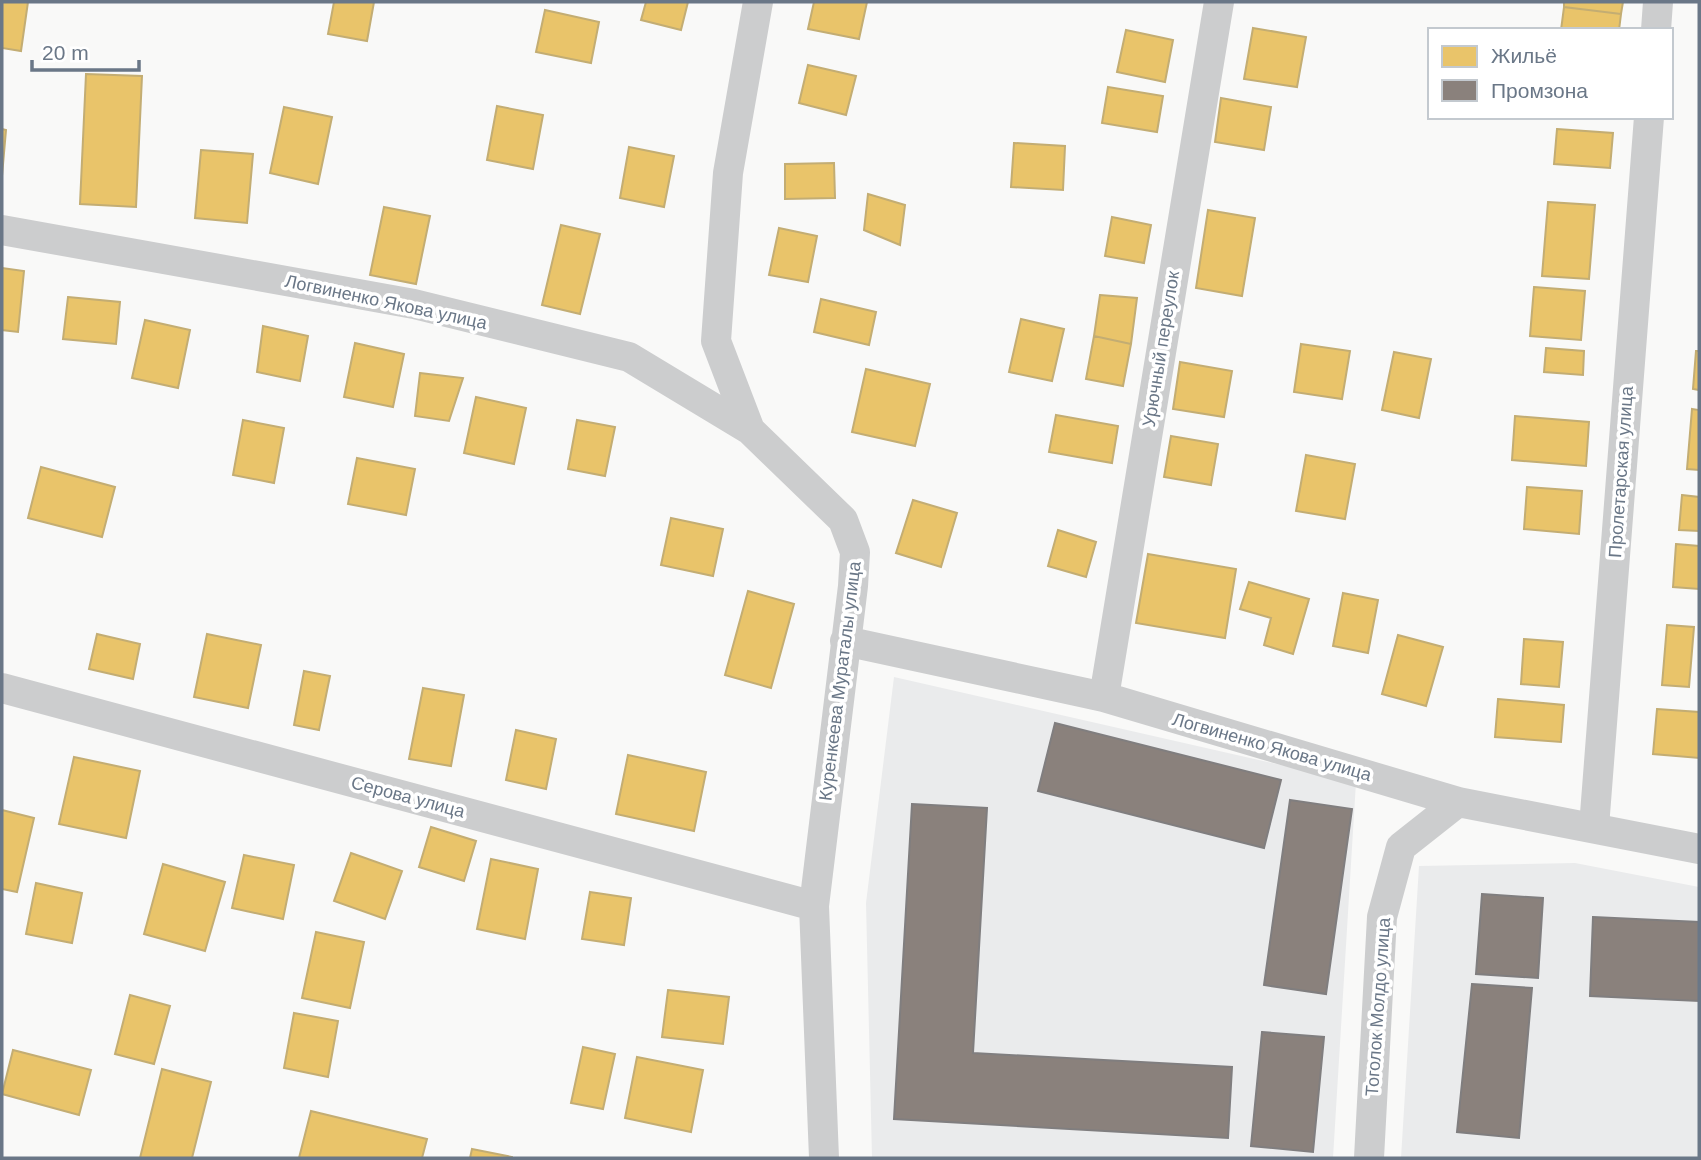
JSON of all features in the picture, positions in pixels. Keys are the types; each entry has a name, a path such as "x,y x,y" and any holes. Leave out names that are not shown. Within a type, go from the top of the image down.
{"street":[{"name":"Куренкеева Мураталы улица","path":"758,2 728,173 716,341 750,430 843,520 855,552 814,906 824,1158"},
{"name":"Урючный переулок","path":"1104,697 1219,2"},
{"path":"1656,28 1658,2"},
{"name":"Пролетарская улица","path":"1594,827 1649,119"},
{"name":"Логвиненко Якова улица","path":"2,230 414,304 629,357 750,430"},
{"name":"Логвиненко Якова улица","path":"845,641 1104,697 1458,802 1699,849"},
{"name":"Серова улица","path":"2,688 814,906"},
{"name":"Тоголок Молдо улица","path":"1369,1158 1382,917 1401,847 1458,802"}],"shaded area":[{"path":"894,677 1356,782 1333,1158 872,1158 866,903"},
{"path":"1575,863 1699,887 1699,1158 1401,1158 1419,866"}],"building: Жильё":[{"path":"2,2 28,2 21,51 2,48"},
{"path":"334,2 374,2 367,41 328,34"},
{"path":"646,2 688,2 681,30 641,20"},
{"path":"814,2 867,2 859,39 808,29"},
{"path":"1564,2 1623,2 1621,14 1564,7"},
{"path":"1564,7 1621,14 1619,28 1561,28"},
{"path":"545,10 599,22 591,63 536,52"},
{"path":"1253,28 1306,37 1297,87 1244,79"},
{"path":"1126,30 1173,40 1165,82 1117,72"},
{"path":"808,65 856,76 846,115 799,103"},
{"path":"86,74 142,76 136,207 80,204"},
{"path":"1108,87 1163,96 1157,132 1102,123"},
{"path":"1221,98 1271,107 1264,150 1215,142"},
{"path":"497,106 543,115 533,169 487,160"},
{"path":"284,107 332,117 318,184 270,173"},
{"path":"2,129 6,130 2,176"},
{"path":"1557,129 1613,133 1610,168 1554,164"},
{"path":"1014,143 1065,146 1063,190 1011,187"},
{"path":"629,147 674,156 664,207 620,198"},
{"path":"201,150 253,154 247,223 195,218"},
{"path":"834,163 835,198 785,199 785,164"},
{"path":"868,194 905,205 900,245 864,230"},
{"path":"1548,202 1595,205 1589,279 1542,276"},
{"path":"384,207 430,216 416,284 370,275"},
{"path":"1208,210 1255,218 1242,296 1196,288"},
{"path":"1112,217 1151,225 1144,263 1105,256"},
{"path":"561,225 600,234 580,314 542,305"},
{"path":"779,228 817,236 808,282 769,275"},
{"path":"2,268 24,271 18,332 2,330"},
{"path":"1534,287 1585,291 1581,340 1530,336"},
{"path":"1100,295 1137,298 1131,344 1094,336"},
{"path":"68,297 120,302 116,344 63,339"},
{"path":"821,299 876,312 869,345 814,332"},
{"path":"1021,319 1064,329 1052,381 1009,372"},
{"path":"145,320 190,330 178,388 132,378"},
{"path":"263,326 308,336 300,381 257,372"},
{"path":"1094,336 1131,344 1123,386 1086,379"},
{"path":"355,343 404,354 393,407 344,397"},
{"path":"1301,344 1350,351 1342,399 1294,392"},
{"path":"1546,348 1584,351 1583,375 1544,372"},
{"path":"1696,351 1699,351 1699,390 1693,389"},
{"path":"1394,352 1431,359 1419,418 1382,410"},
{"path":"1180,362 1232,371 1224,417 1173,409"},
{"path":"866,369 930,384 915,446 852,432"},
{"path":"420,373 463,378 449,421 415,416"},
{"path":"476,397 526,408 514,464 464,453"},
{"path":"1692,409 1699,410 1699,470 1687,469"},
{"path":"1056,415 1118,426 1112,463 1049,452"},
{"path":"1515,416 1589,422 1586,466 1512,460"},
{"path":"243,420 284,428 274,483 233,475"},
{"path":"577,420 615,427 605,476 568,469"},
{"path":"1171,436 1218,444 1211,485 1164,477"},
{"path":"1306,455 1355,464 1345,519 1296,511"},
{"path":"357,458 415,469 406,515 348,504"},
{"path":"41,467 115,487 102,537 28,518"},
{"path":"1527,487 1582,491 1579,534 1524,529"},
{"path":"1682,495 1699,497 1699,531 1679,530"},
{"path":"913,500 957,513 941,567 896,553"},
{"path":"671,518 723,529 713,576 661,565"},
{"path":"1058,530 1096,542 1086,577 1048,566"},
{"path":"1676,544 1699,546 1699,589 1673,587"},
{"path":"1148,554 1236,569 1225,638 1136,623"},
{"path":"1249,582 1309,599 1293,654 1264,645 1271,618 1240,609"},
{"path":"748,591 794,604 771,688 725,675"},
{"path":"1343,593 1378,600 1368,653 1333,646"},
{"path":"1667,625 1694,627 1689,687 1662,685"},
{"path":"97,634 140,644 133,679 89,669"},
{"path":"207,634 261,645 248,708 194,697"},
{"path":"1398,635 1443,647 1426,706 1382,694"},
{"path":"1524,639 1563,642 1559,687 1521,684"},
{"path":"304,671 330,676 319,730 294,725"},
{"path":"423,688 464,695 451,766 409,759"},
{"path":"1498,699 1564,705 1561,742 1495,737"},
{"path":"1657,709 1699,712 1699,758 1653,754"},
{"path":"516,730 556,739 546,789 506,780"},
{"path":"628,755 706,772 694,831 616,814"},
{"path":"74,757 140,771 126,838 59,824"},
{"path":"2,810 34,818 17,892 2,889"},
{"path":"431,827 476,841 464,881 419,867"},
{"path":"351,853 402,871 385,919 334,901"},
{"path":"244,855 294,865 283,919 232,908"},
{"path":"491,859 538,869 525,939 477,929"},
{"path":"163,864 225,882 205,951 144,934"},
{"path":"36,883 82,893 72,943 26,934"},
{"path":"590,892 631,898 624,945 582,939"},
{"path":"316,932 364,942 350,1008 302,998"},
{"path":"668,990 729,997 723,1044 662,1037"},
{"path":"130,995 170,1006 154,1064 115,1054"},
{"path":"294,1013 338,1021 328,1077 284,1068"},
{"path":"583,1047 615,1054 603,1109 571,1103"},
{"path":"13,1050 91,1070 79,1115 2,1094"},
{"path":"637,1057 703,1070 691,1132 625,1118"},
{"path":"162,1069 211,1082 192,1158 140,1158"},
{"path":"311,1111 427,1139 422,1158 299,1158"},
{"path":"472,1149 512,1157 512,1158 470,1158"}],"building: Промзона":[{"path":"1055,723 1281,780 1264,848 1038,791"},
{"path":"1290,800 1352,809 1326,994 1264,985"},
{"path":"912,804 987,808 973,1053 1232,1067 1228,1138 894,1119"},
{"path":"1482,894 1543,898 1538,978 1476,974"},
{"path":"1593,917 1699,922 1699,1001 1590,996"},
{"path":"1472,984 1532,988 1519,1138 1457,1132"},
{"path":"1262,1032 1324,1037 1313,1152 1251,1146"}]}
